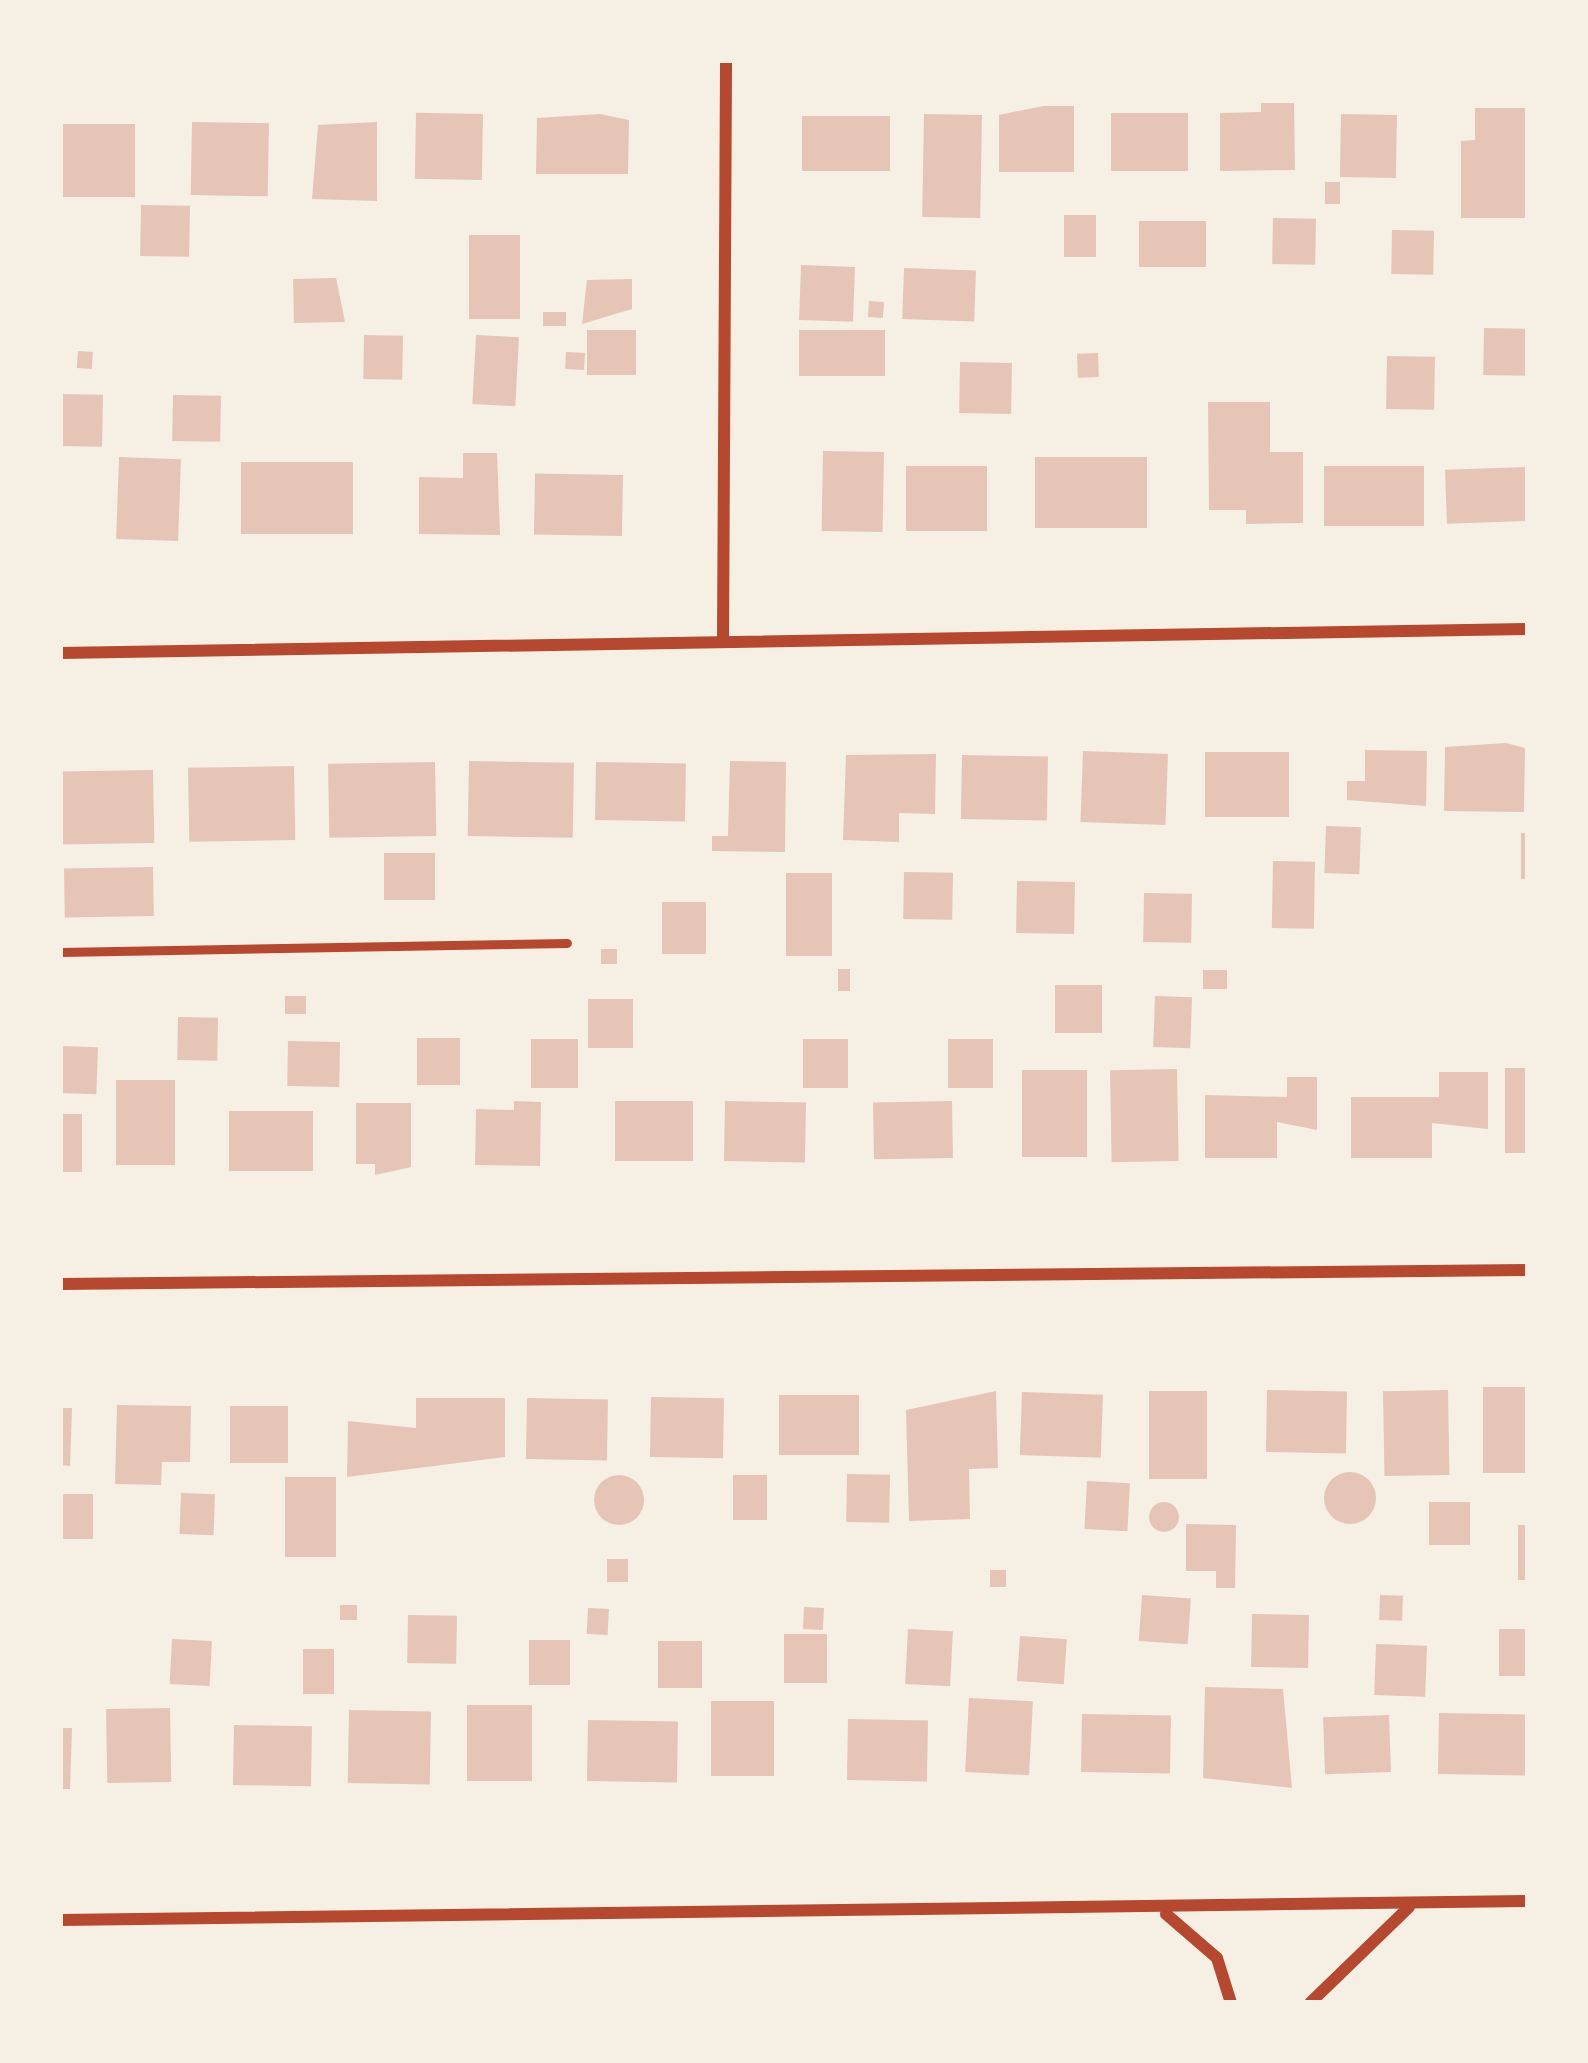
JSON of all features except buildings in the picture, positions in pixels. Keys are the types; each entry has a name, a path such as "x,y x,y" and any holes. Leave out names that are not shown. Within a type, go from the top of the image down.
{"street":[{"path":"723,640 725,60"},
{"path":"60,653 1528,629"},
{"path":"60,1284 1528,1270"},
{"path":"60,1920 1165,1913 1528,1901"},
{"path":"1310,2003 1409,1906"},
{"path":"1165,1913 1217,1958 1231,2003"}],"lane":[{"path":"60,952 567,943"}]}
